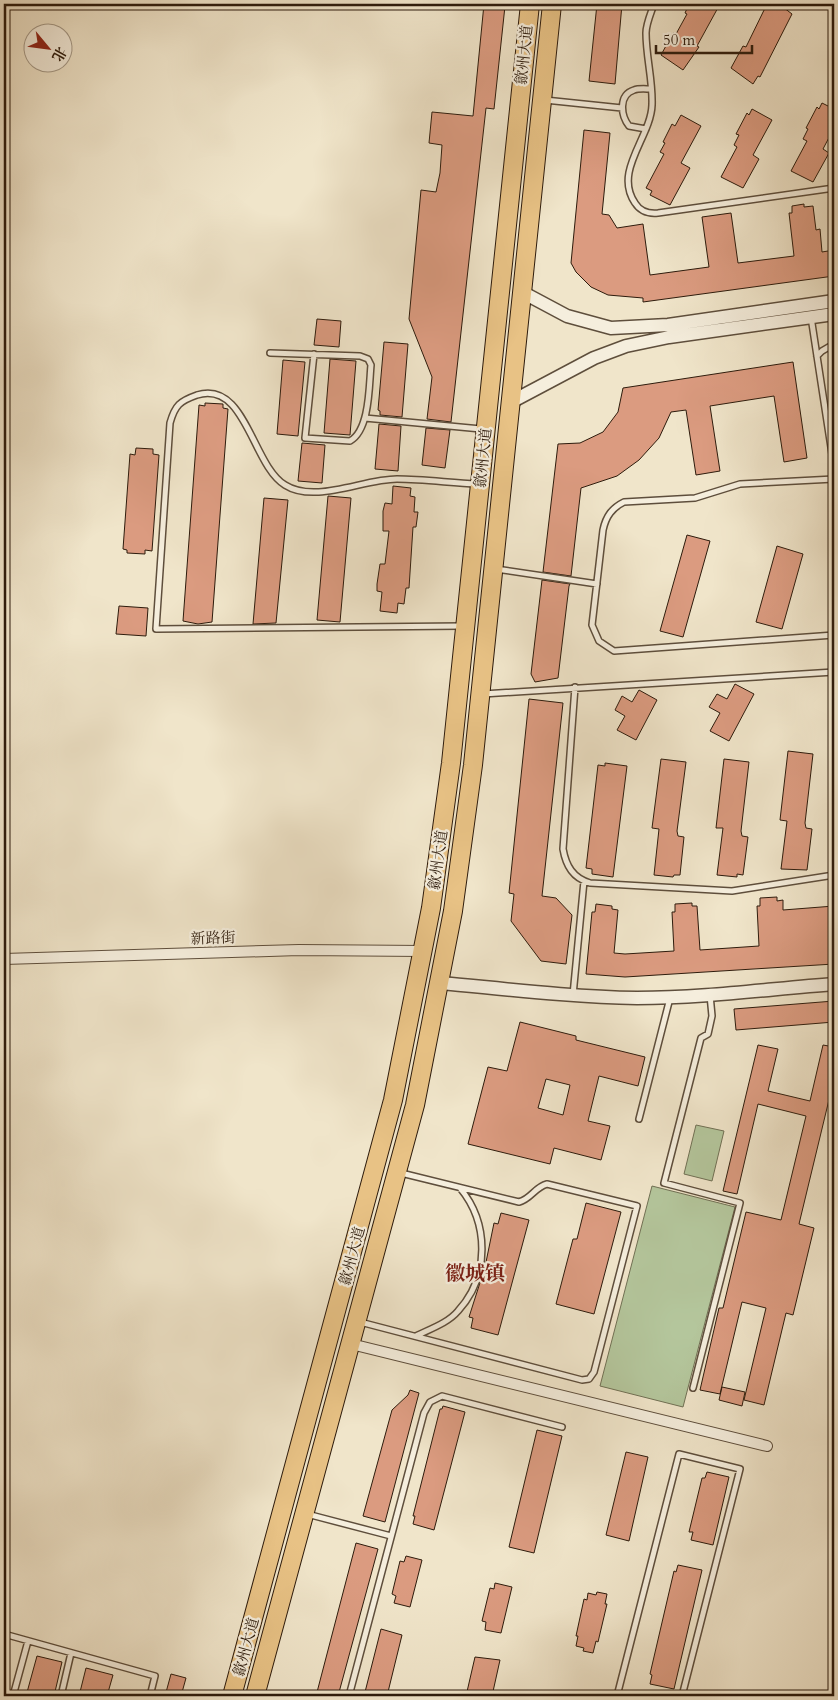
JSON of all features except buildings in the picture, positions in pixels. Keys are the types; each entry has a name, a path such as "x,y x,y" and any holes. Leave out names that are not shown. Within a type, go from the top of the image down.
{"highway":[{"name":"歙州大道","path":"232,1696 378,1159 407,1040 424,951 442,835 530,4"},
{"name":"歙州大道","path":"255,1696 398,1172 415,1105 441,983 464,838 552,4"}],"street":[{"path":"522,292 567,316 611,328 668,325 834,301"},
{"path":"511,402 594,358 626,346 669,337 834,314"},
{"name":"新路街","path":"4,959 299,950 424,951"},
{"path":"441,983 573,995 670,997 834,984"},
{"path":"351,1344 767,1446"}],"lane":[{"path":"654,4 646,32 652,106 646,129 632,160 629,180 634,203 647,213 658,213 834,188"},
{"path":"646,129 630,126 624,118 622,108 626,97 634,90 651,89"},
{"path":"542,99 622,108"},
{"path":"811,317 834,467"},
{"path":"817,356 822,350 834,344"},
{"path":"270,353 314,354 360,356 370,362 365,418 358,434 350,440 305,438 314,354"},
{"path":"465,626 156,629 170,423 173,414 182,400 204,393 223,396 234,406 272,474 285,485 300,492 314,493 380,480 480,484"},
{"path":"365,418 486,430"},
{"path":"834,479 740,484 695,498 624,502 613,509 605,522 593,631 603,646 614,651 834,635"},
{"path":"493,569 597,584"},
{"path":"480,694 834,672"},
{"path":"575,687 563,849 570,868 584,881 732,891 834,875"},
{"path":"573,995 584,881"},
{"path":"693,1388 740,1203 664,1183 701,1038 708,1034 712,1016 710,995"},
{"path":"639,1120 670,997"},
{"path":"357,1321 582,1380 589,1379 594,1372 637,1206 547,1184 540,1186 530,1198 519,1202 398,1172"},
{"path":"416,1336 443,1322 458,1311 471,1291 478,1271 482,1244 478,1218 460,1187"},
{"path":"349,1696 424,1413 435,1397 442,1396 562,1426"},
{"path":"617,1696 679,1454 740,1470 682,1696"},
{"path":"305,1513 391,1536"},
{"path":"4,1634 155,1676 150,1696"},
{"path":"13,1696 28,1640"},
{"path":"60,1696 71,1653"}],"green space":[{"path":"696,1125 724,1131 712,1181 684,1174"},
{"path":"652,1186 735,1207 683,1407 600,1386"}],"district":[{"name":"徽城镇","path":"475,1273"}]}
